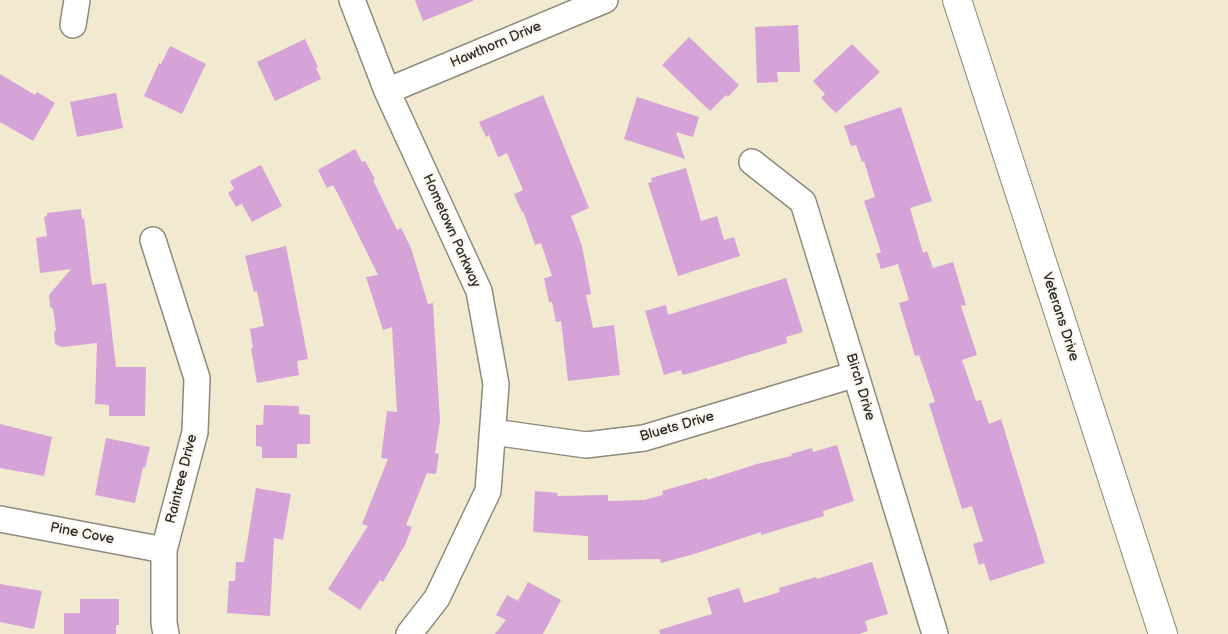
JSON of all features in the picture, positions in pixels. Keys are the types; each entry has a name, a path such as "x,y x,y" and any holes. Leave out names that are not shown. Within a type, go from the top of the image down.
{"main road":[{"name":"Veterans Drive","path":"957,0 1164,634"}],"street":[{"path":"72,25 78,0"},
{"name":"Hometown Parkway","path":"352,0 387,91 479,291 496,384 488,491 437,598 409,634"},
{"name":"Hawthorn Drive","path":"387,91 605,0"},
{"name":"Birch Drive","path":"752,162 803,202 935,634"},
{"name":"Raintree Drive","path":"153,240 197,378 195,432 164,550 164,623 166,634"},
{"name":"Bluets Drive","path":"492,432 586,445 644,438 856,374"},
{"name":"Pine Cove","path":"0,519 164,550"}],"building":[{"path":"415,0 473,0 473,1 423,21"},
{"path":"798,25 800,72 777,72 778,82 757,83 755,27"},
{"path":"689,37 739,85 728,97 726,95 710,111 662,65"},
{"path":"305,39 318,67 316,68 321,79 275,101 257,62"},
{"path":"852,44 880,72 836,113 821,98 825,94 813,81"},
{"path":"170,46 206,64 182,114 144,96 159,63 161,64"},
{"path":"0,74 35,95 37,92 55,103 33,141 0,122"},
{"path":"116,93 123,128 77,137 70,102"},
{"path":"543,95 589,208 571,216 582,246 591,294 586,295 593,328 614,325 620,375 568,381 561,321 556,322 544,278 552,276 541,243 535,245 523,211 514,194 523,190 507,153 498,157 489,135 486,137 479,122"},
{"path":"637,97 699,117 693,137 676,132 685,159 624,139"},
{"path":"901,107 932,201 910,208 923,253 927,251 933,268 953,262 966,305 961,306 977,355 962,360 976,401 981,400 989,424 1001,419 1045,563 990,581 984,563 979,565 973,544 983,541 972,506 962,509 929,404 935,402 919,355 915,356 899,303 909,300 898,264 881,269 876,254 881,252 864,201 875,197 864,161 862,162 856,145 851,146 844,126"},
{"path":"355,149 362,162 365,161 375,179 373,180 397,230 401,228 411,248 428,304 433,303 440,421 435,453 439,454 436,474 427,473 406,525 412,527 405,545 383,582 380,580 360,610 328,589 368,526 362,524 388,459 381,458 387,411 397,412 392,327 383,330 366,277 378,275 333,185 327,188 318,170"},
{"path":"261,165 282,206 252,222 242,204 236,207 228,193 234,189 230,181"},
{"path":"686,168 701,221 717,216 724,240 734,237 740,256 678,276 648,183 652,182 651,178"},
{"path":"81,209 82,219 84,218 92,285 106,283 116,367 146,367 145,416 109,416 109,405 95,404 97,343 62,347 55,344 54,332 56,330 49,295 71,269 40,273 36,238 47,236 44,217 47,216 47,213"},
{"path":"286,246 308,359 297,361 299,375 257,383 250,329 264,326 257,291 254,292 245,256"},
{"path":"786,278 803,332 786,337 787,343 701,370 683,375 681,370 664,375 645,311 666,305 668,315"},
{"path":"264,405 299,406 299,414 310,415 310,444 297,444 297,458 262,458 262,447 256,446 256,425 263,425"},
{"path":"0,424 52,437 44,476 0,468"},
{"path":"106,438 150,447 145,468 143,467 135,503 95,495"},
{"path":"837,445 854,501 823,511 824,516 761,535 761,532 661,563 660,559 588,560 588,536 533,532 535,491 558,493 557,496 608,495 608,501 644,500 663,495 662,491 792,456 791,454 812,448 813,452"},
{"path":"256,488 291,494 283,540 274,538 270,616 227,613 229,581 235,581 236,562 244,562"},
{"path":"872,562 888,614 865,621 868,631 859,634 660,634 659,630 712,614 707,598 739,588 744,603 780,592 779,588 816,577 817,579"},
{"path":"528,582 561,600 543,634 495,634 506,620 496,615 507,595 518,601"},
{"path":"0,584 42,591 34,629 0,622"},
{"path":"80,599 119,599 119,625 116,625 116,634 64,634 64,613 80,613"}]}
